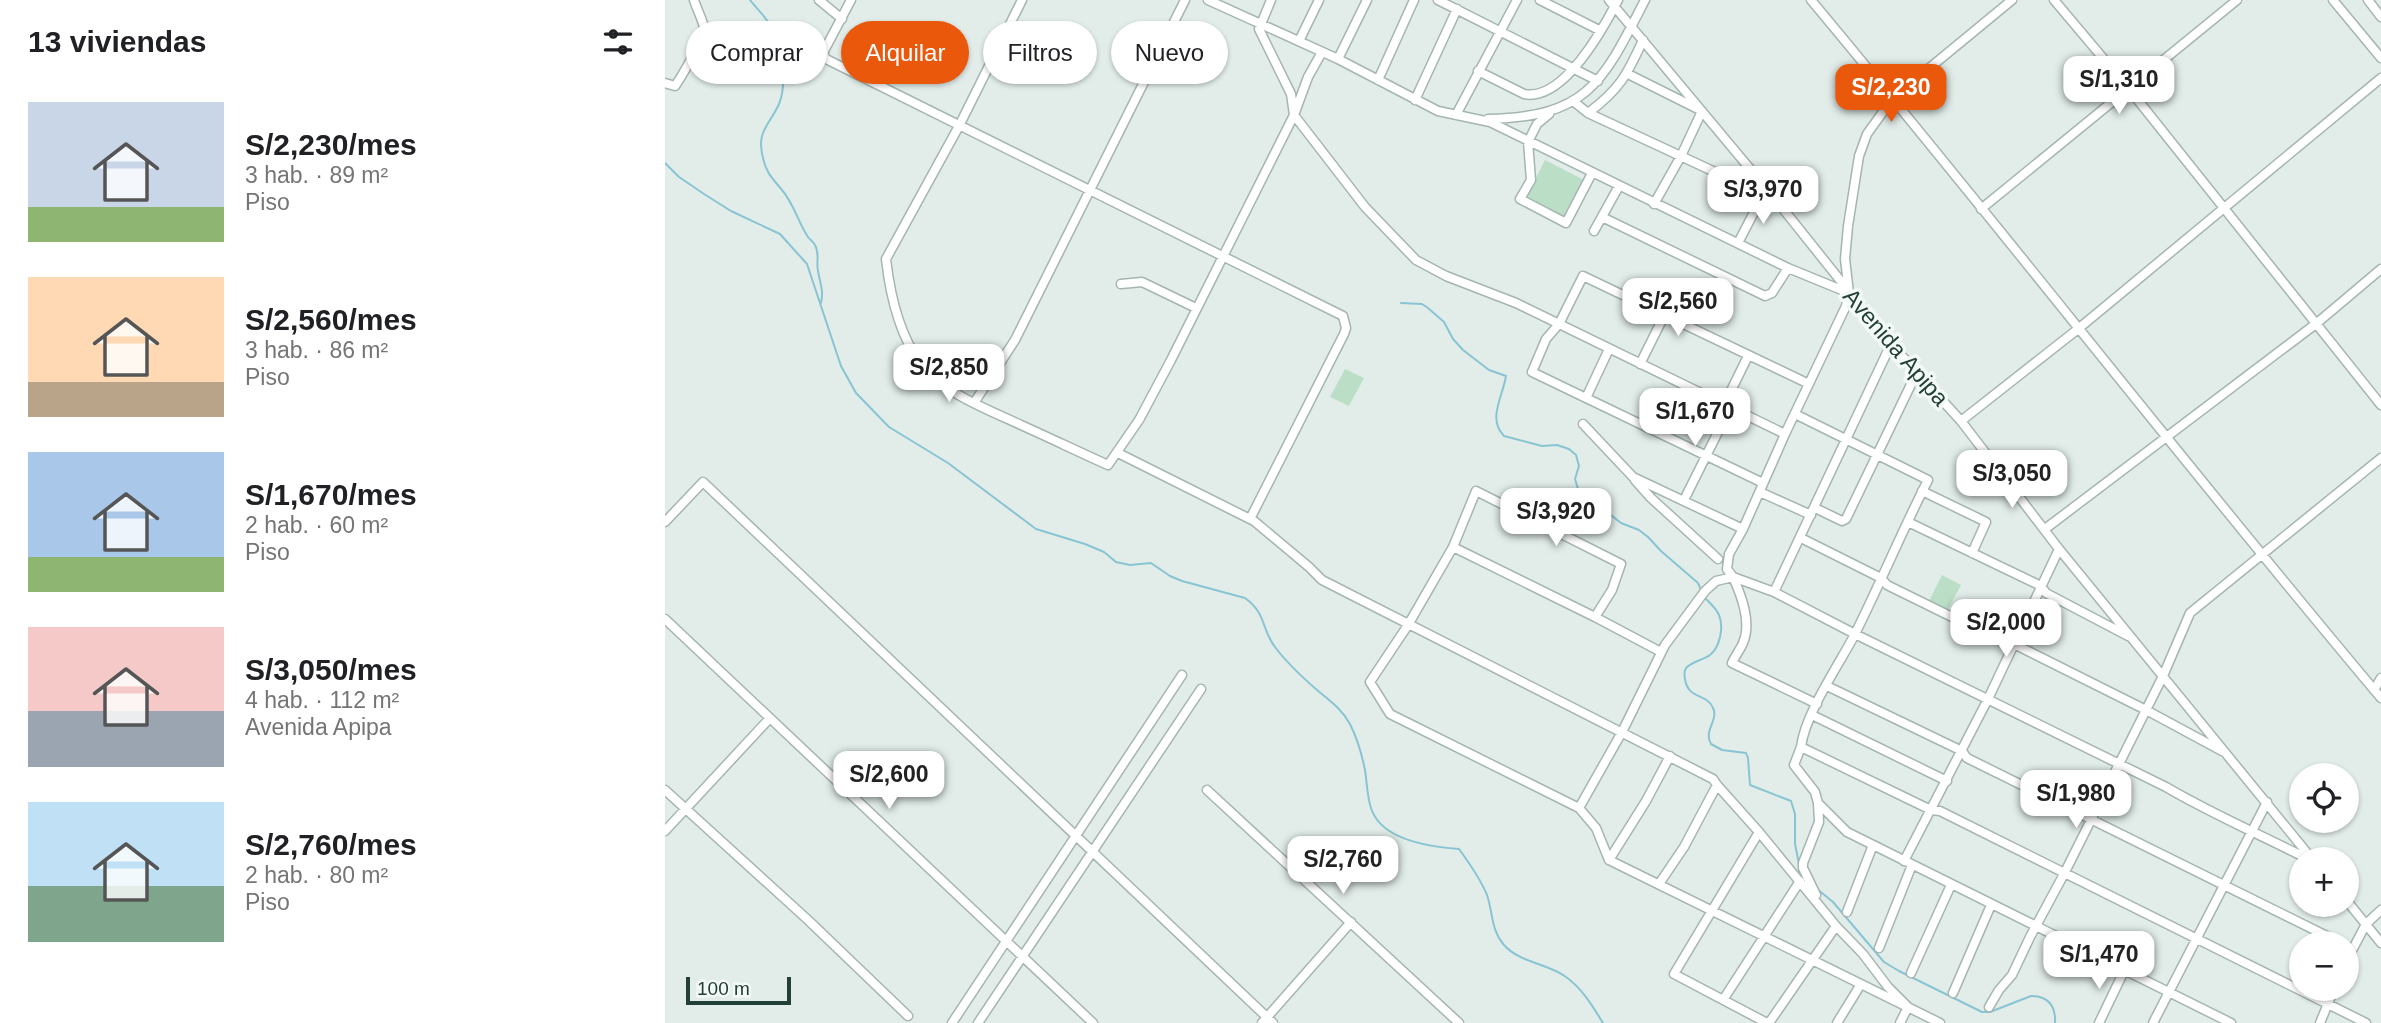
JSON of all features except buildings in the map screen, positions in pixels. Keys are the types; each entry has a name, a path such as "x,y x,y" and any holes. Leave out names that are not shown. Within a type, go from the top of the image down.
{"street":[{"path":"665,83 675,86 704,38 703,25 694,0"},
{"path":"820,0 842,19"},
{"path":"851,0 824,51 824,57 1343,316 1346,328 1339,344 1250,519"},
{"path":"1022,0 959,126 886,259 896,308 912,351 923,367 937,380 974,403 1108,465 1139,420 1294,115 1308,77 1322,52"},
{"path":"974,403 1015,340 1185,0"},
{"path":"1208,0 1221,3 1438,111 1481,119 1519,118 1573,102 1588,92 1608,68 1645,0"},
{"path":"1271,0 1259,23 1259,29 1291,94 1294,115 1358,199 1416,260 1432,270 1516,303 1785,434"},
{"path":"1299,41 1319,0"},
{"path":"1338,60 1367,0"},
{"path":"1378,80 1414,0"},
{"path":"1438,0 1598,80"},
{"path":"1456,115 1517,0"},
{"path":"1540,0 1599,30"},
{"path":"1811,0 2261,556 2381,698"},
{"path":"1817,704 1732,663 1743,643 1745,631 1741,595 1727,569 1727,561 1842,315 1849,293 1845,259 1859,156 1867,134 1892,98 2012,0"},
{"path":"2054,0 2129,89 2381,405"},
{"path":"1981,209 2237,0"},
{"path":"2333,0 2381,58"},
{"path":"2368,0 2381,17"},
{"path":"1478,71 1531,96 1556,87 1574,68 1614,2"},
{"name":"Avenida Apipa","path":"1614,2 1891,344 1961,421 2059,549 2301,847"},
{"path":"1415,100 1457,9"},
{"path":"1588,113 1609,96 1628,74 1643,40"},
{"path":"1628,74 1702,111 1654,204"},
{"path":"1961,421 2078,329 2381,78"},
{"path":"1573,102 1588,113 1776,200"},
{"path":"1557,108 1537,124 1528,142 1531,180 1520,200 1566,223 1592,173"},
{"path":"1481,119 1787,268 1849,293"},
{"path":"1594,231 1619,186"},
{"path":"1738,243 1763,195"},
{"path":"1602,217 1765,296 1772,293 1787,268"},
{"path":"2045,529 2317,323 2381,269"},
{"path":"1809,384 1583,276 1559,324 1546,339 1532,372 1813,512 1845,521 1917,372"},
{"path":"1121,284 1142,282 1196,308"},
{"path":"1640,364 1664,316"},
{"path":"1774,592 1891,344"},
{"path":"1586,398 1609,349"},
{"path":"1683,500 1707,457 1748,356"},
{"path":"1795,414 1928,480 1855,634 1817,704 1802,737 1794,765 1815,792 1818,803 1819,822 1803,868 1821,907"},
{"path":"1583,424 1651,498 1718,559"},
{"path":"1118,453 1250,519 1322,580 1713,779 1836,926 1863,954 1888,987 1908,1007"},
{"path":"1989,1007 2012,975 2064,874 2163,676 2190,613 2381,458"},
{"path":"1633,477 1744,529"},
{"path":"665,522 703,482 1267,1021 1351,922"},
{"path":"1595,617 1612,590 1621,564 1476,491 1453,547 1408,625 1370,682 1390,714 1579,808 1596,828 1609,860 1940,1023"},
{"path":"1922,491 1986,522 1972,553"},
{"path":"1908,522 2041,586 2046,593 2131,637"},
{"path":"1801,538 1881,578 1887,585 2011,646 2018,646 2226,753"},
{"path":"1453,547 1661,652"},
{"path":"1879,948 1908,863 1931,810 1988,699 2059,549"},
{"path":"1579,808 1622,732 1661,652 1705,591 1716,581 1733,577 1774,592 2166,787 2201,808 2289,849"},
{"path":"665,619 1093,1023"},
{"path":"953,1023 1182,675"},
{"path":"2374,690 2381,678"},
{"path":"1827,685 1962,751 1966,758 2091,821 2316,931"},
{"path":"978,1023 1201,689"},
{"path":"1812,715 1947,781"},
{"path":"665,831 770,718"},
{"path":"1801,747 1931,810 1940,811 2366,1023"},
{"path":"1609,860 1669,756"},
{"path":"1659,884 1684,847 1717,785"},
{"path":"665,790 808,920 908,1016"},
{"path":"1207,790 1459,1023"},
{"path":"2154,1023 2267,802"},
{"path":"1818,803 1847,832 2231,1023"},
{"path":"1759,832 1674,974 1768,1023 1836,926"},
{"path":"1847,912 1873,845"},
{"path":"1723,1000 1800,881"},
{"path":"1911,973 1951,886"},
{"path":"1953,993 1990,905"},
{"path":"2359,933 2381,910"},
{"path":"2359,916 2381,943"},
{"path":"2099,1023 2125,971"},
{"path":"1837,1023 1861,984"},
{"path":"2320,1023 2329,1001"},
{"path":"1900,1023 1908,1007"}],"green space":[{"path":"1545,160 1584,180 1564,218 1526,198"},
{"path":"1345,369 1364,378 1349,406 1330,397"},
{"path":"1942,575 1961,585 1947,611 1929,601"}],"waterway":[{"path":"750,0 774,33 783,75 779,104 762,135 764,163 816,248 821,303"},
{"path":"665,163 679,177 731,211 780,234 807,264 841,366 856,393 889,427 948,463 1036,529 1085,544 1104,552 1116,562 1130,565 1151,563 1182,581 1245,598 1252,604 1280,653 1347,718 1361,753 1371,808 1377,819 1385,828 1408,840 1459,849 1484,889 1494,927 1504,945 1518,956 1559,972 1572,981 1603,1023"},
{"path":"1401,303 1422,304 1428,308 1444,322 1463,350 1489,370 1506,376 1496,415 1499,429 1504,436 1542,446 1557,445 1569,449 1576,455 1579,466 1575,479 1578,489 1621,523 1648,537 1698,583 1701,590"},
{"path":"1705,598 1719,615 1720,636 1710,655 1686,668 1684,675 1687,686 1707,700 1713,708 1714,717 1709,735 1711,744 1722,750 1746,753 1750,785 1791,801 1795,814 1795,844 1799,864"},
{"path":"1816,888 1833,902 1884,962 1899,971 1982,1012 1990,1012 2031,996 2042,998 2053,1007 2055,1023"}]}
